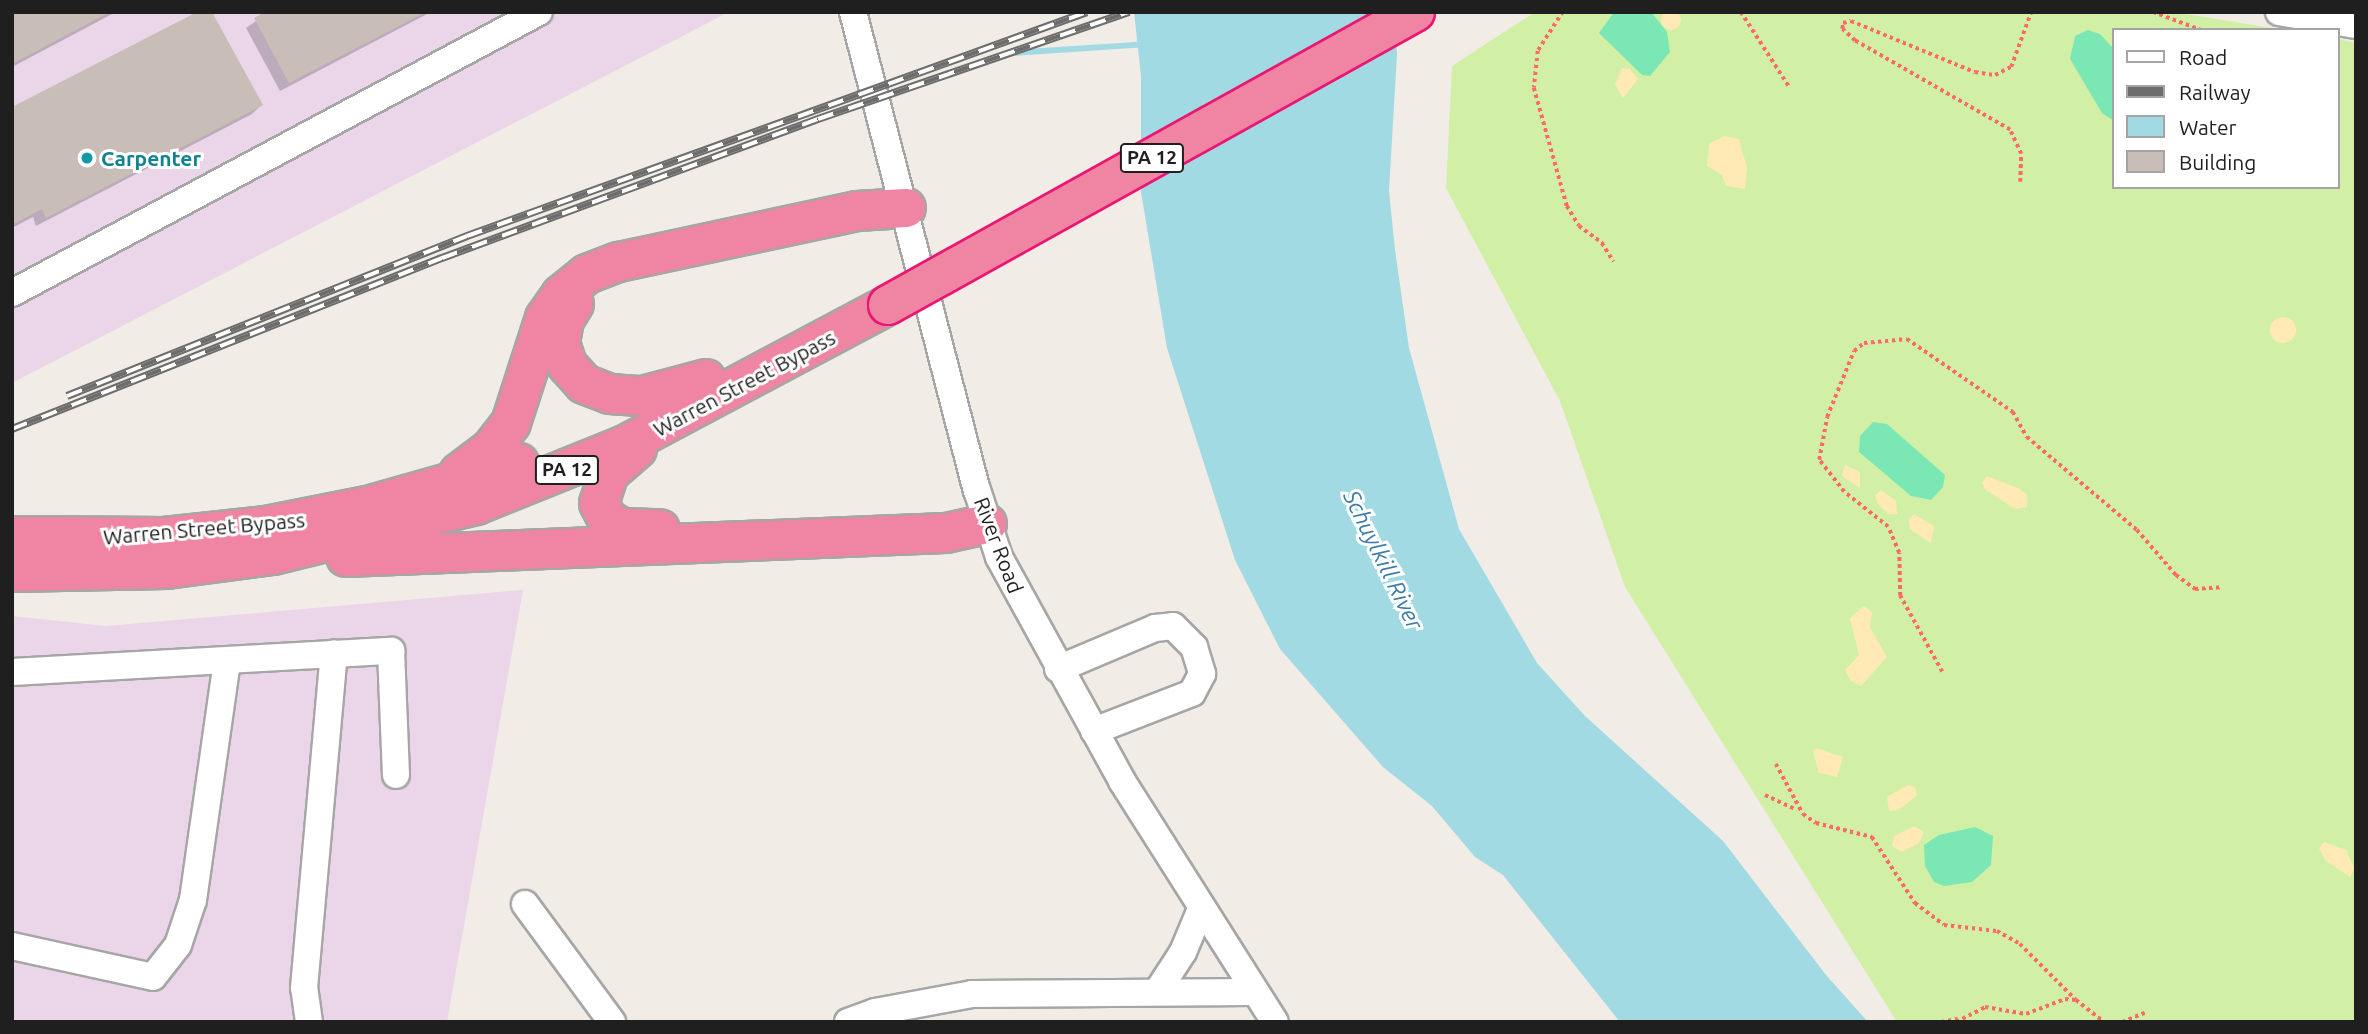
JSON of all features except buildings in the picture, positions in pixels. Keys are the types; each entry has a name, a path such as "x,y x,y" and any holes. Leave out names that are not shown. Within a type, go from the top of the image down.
{"highway":[{"name":"Warren Street Bypass","path":"12,572 167,569 325,545 463,509 576,467 672,422 885,293 1368,12"},
{"name":"Warren Street Bypass","path":"12,536 112,538 202,533 319,517 416,494 567,445 885,293 1415,12"},
{"path":"706,379 642,396 596,390 566,365 560,343 564,320 582,296 608,281 860,225 906,208"},
{"path":"416,494 465,470 502,437 519,407 545,318 561,295 587,274 619,262 857,211 906,208"},
{"path":"672,422 617,464 603,482 599,503 614,524 640,530 946,518 987,524"},
{"path":"218,562 946,534 987,524"}],"street":[{"path":"12,293 540,12"},
{"name":"River Road","path":"853,12 987,524 1012,585 1094,732 1201,909 1275,1022"},
{"path":"2278,12 2356,24"},
{"path":"1058,669 1155,628 1172,626 1194,647 1202,674 1192,693 1094,732"},
{"path":"12,672 391,651 396,775"},
{"path":"309,1022 304,989 334,653"},
{"path":"12,946 153,977 178,945 193,900 227,662"},
{"path":"525,904 612,1022"},
{"path":"1157,992 1183,952 1201,909"},
{"path":"848,1022 875,1012 972,994 1253,992"}],"path":[{"path":"1563,12 1538,51 1534,88 1567,206 1579,226 1602,243 1614,262"},
{"path":"1741,12 1790,88"},
{"path":"2020,182 2021,154 2010,130 1855,41 1842,29 1843,23 1851,21 1975,72 1995,75 2011,67 2031,12"},
{"path":"2153,12 2196,28"},
{"path":"1942,673 1900,596 1899,553 1888,527 1844,492 1819,460 1827,417 1854,351 1864,343 1908,339 2013,412 2027,437 2137,530 2176,575 2195,589 2221,587"},
{"path":"1776,764 1803,814"},
{"path":"1765,795 1783,800 1816,823 1872,837 1915,903 1944,925 1997,931 2020,944 2076,1000 2104,1022"},
{"path":"1941,1022 1957,1021 1985,1007 2026,1014 2076,1000"},
{"path":"2122,1022 2147,1013"}],"shaded area":[{"path":"12,12 729,12 12,383"},
{"path":"523,590 447,1022 12,1022 12,616 106,626"}],"green space":[{"path":"1535,12 2174,12 2272,28 2112,28 2112,189 2340,189 2340,39 2356,43 2356,1022 1897,1022 1625,587 1560,401 1446,188 1452,66"},
{"path":"1614,12 1651,12 1667,32 1670,52 1650,76 1642,75 1599,33"},
{"path":"2088,30 2100,34 2112,47 2112,120 2102,113 2070,59 2075,36"},
{"path":"1873,422 1887,424 1945,475 1943,487 1931,500 1911,496 1859,452 1860,436"},
{"path":"1975,827 1993,836 1991,865 1972,882 1944,886 1934,882 1925,866 1924,845 1939,835"}],"sand":[{"path":"1671,10 1678,13 1681,20 1678,27 1671,30 1664,27 1661,20 1664,13"},
{"path":"1622,68 1630,69 1638,79 1623,98 1615,85"},
{"path":"1724,136 1739,139 1747,168 1745,189 1726,186 1722,175 1707,166 1709,144"},
{"path":"2283,317 2292,321 2296,330 2292,339 2283,343 2274,339 2270,330 2274,321"},
{"path":"1845,465 1860,472 1860,488 1842,476"},
{"path":"1987,476 2020,489 2027,495 2027,507 2015,509 1986,490 1982,483"},
{"path":"1881,490 1896,501 1897,514 1888,514 1878,504 1875,496"},
{"path":"1914,514 1934,526 1931,543 1910,529 1909,519"},
{"path":"1864,606 1872,612 1870,628 1887,657 1861,686 1850,680 1845,670 1859,655 1850,618"},
{"path":"1816,748 1843,757 1837,777 1819,773 1813,751"},
{"path":"1908,785 1915,787 1917,795 1899,810 1889,811 1887,797"},
{"path":"1914,826 1924,832 1919,843 1902,852 1892,846 1894,836"},
{"path":"2324,842 2346,850 2354,868 2350,877 2325,860 2319,848"}],"water":[{"name":"Schuylkill River","path":"1134,12 1394,12 1397,54 1389,191 1395,250 1409,348 1459,529 1537,663 1585,716 1723,841 1826,975 1868,1022 1620,1022 1503,875 1475,857 1432,806 1383,767 1280,649 1235,560 1167,348 1141,192 1141,76"}],"waterway":[{"path":"1013,53 1147,44"}],"railway":[{"path":"67,396 467,236 1087,12"},
{"path":"12,429 442,258 818,119 1129,12"}],"place":[{"name":"Carpenter","path":"87,158"}]}
